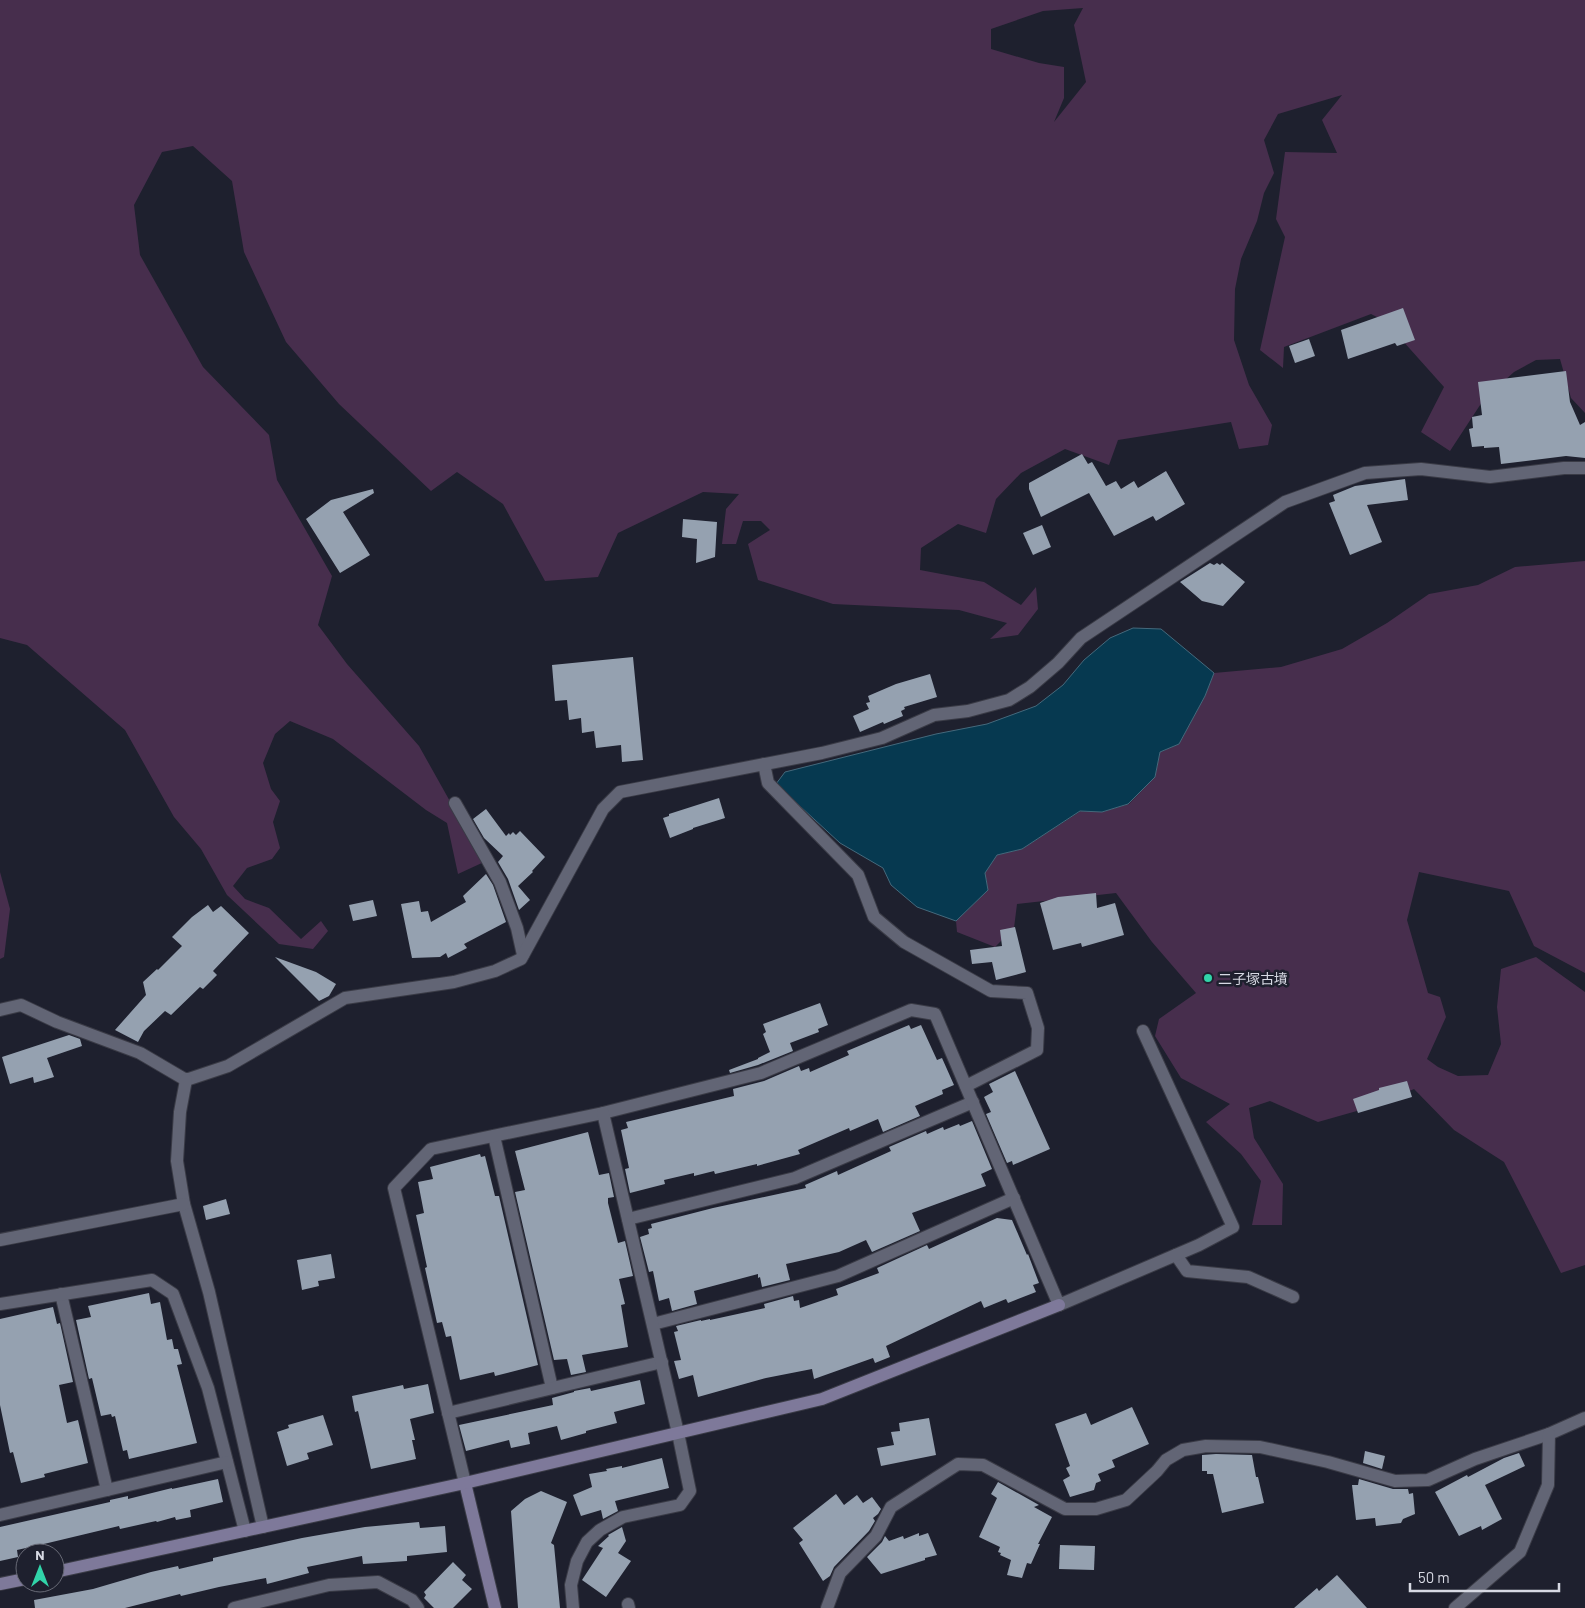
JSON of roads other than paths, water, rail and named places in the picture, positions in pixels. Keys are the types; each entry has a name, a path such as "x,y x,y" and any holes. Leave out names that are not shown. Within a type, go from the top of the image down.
{"street":[{"path":"0,1010 21,1006 57,1022 140,1053 186,1080 228,1066 345,998 454,982 496,971 521,959 603,809 620,792 822,753 882,738 934,715 968,711 1009,700 1030,687 1051,669 1081,638 1285,502 1356,476 1365,473 1421,469 1490,476 1564,468 1585,468"},
{"path":"764,764 768,782 858,875 874,917 904,942 991,991 1027,993 1038,1028 1037,1050 966,1086"},
{"path":"455,803 500,882 517,928 523,955"},
{"path":"495,1608 394,1188 431,1149 603,1112 761,1073 911,1010 935,1014 1059,1304"},
{"path":"65,1570 465,1483 822,1399 1059,1304 1199,1245 1233,1227 1143,1031"},
{"path":"186,1080 180,1112 177,1161 184,1204 209,1292 263,1527"},
{"path":"628,1219 796,1178 973,1102"},
{"path":"573,1608 571,1586 577,1562 587,1542 600,1530 623,1517 680,1505 690,1491 662,1362 603,1112"},
{"path":"494,1136 552,1388"},
{"path":"653,1324 838,1276 1014,1198"},
{"path":"0,1240 184,1204"},
{"path":"1176,1255 1186,1271 1248,1277 1293,1297"},
{"path":"0,1304 152,1280 173,1294 208,1388 245,1531"},
{"path":"61,1294 108,1490"},
{"path":"448,1413 662,1362"},
{"path":"827,1608 840,1573 876,1536 891,1507 958,1464 983,1465 1065,1509 1096,1509 1126,1500 1166,1460 1183,1450 1206,1446 1260,1447 1328,1462 1395,1481 1428,1480 1475,1459 1549,1434 1585,1418"},
{"path":"1455,1608 1520,1552 1548,1485 1549,1434"},
{"path":"1,1511 108,1490 227,1462"},
{"path":"0,1584 15,1581"},
{"path":"234,1608 329,1585 378,1582 412,1600 418,1608"}],"water":[{"path":"1133,628 1161,629 1214,673 1205,696 1179,744 1160,752 1155,777 1128,804 1102,812 1080,811 1022,849 997,855 985,873 988,890 956,921 917,907 891,885 883,868 840,843 776,784 785,772 936,734 987,724 1036,706 1063,685 1084,660 1110,638"}],"place":[{"name":"二子塚古墳","path":"1208,978"}]}
